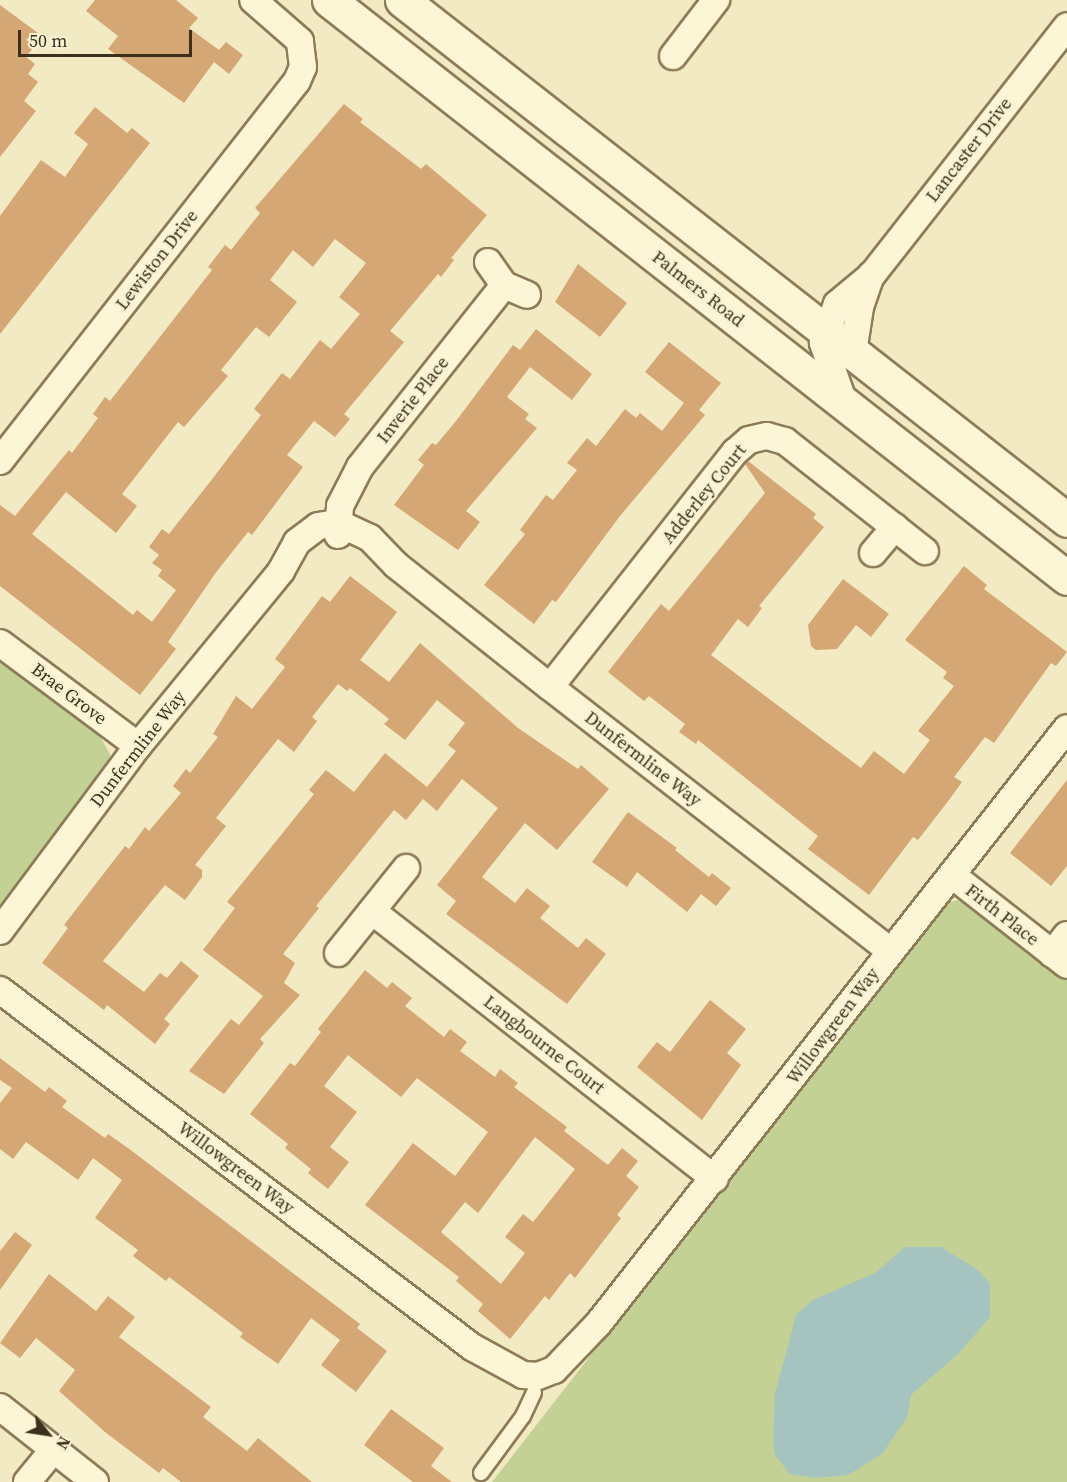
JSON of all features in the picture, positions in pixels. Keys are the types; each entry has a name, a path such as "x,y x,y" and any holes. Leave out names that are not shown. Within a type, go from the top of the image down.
{"main road":[{"name":"Palmers Road","path":"329,0 1067,578"},
{"path":"402,0 1067,520"}],"street":[{"name":"Lewiston Drive","path":"0,461 301,74 303,56 297,37 253,0"},
{"path":"673,56 716,0"},
{"name":"Lancaster Drive","path":"844,403 824,353 825,331 837,304 872,275 1067,26"},
{"path":"488,262 504,285 527,295"},
{"name":"Lancaster Drive","path":"853,353 860,307 872,275"},
{"name":"Inverie Place","path":"338,529 340,506 360,467 504,285"},
{"name":"Adderley Court","path":"550,687 735,452 749,440 767,436 785,441 925,551"},
{"path":"873,553 895,527"},
{"name":"Dunfermline Way","path":"0,931 138,746 281,571 316,541 338,529 370,538 396,565 890,951"},
{"name":"Brae Grove","path":"0,643 138,746"},
{"name":"Willowgreen Way","path":"0,990 472,1347 533,1384 554,1370 598,1324 716,1179 890,951 1067,728"},
{"path":"338,952 406,868"},
{"name":"Firth Place","path":"952,875 1063,952"},
{"name":"Langbourne Court","path":"372,911 716,1179"},
{"path":"0,1407 95,1482"},
{"path":"27,1482 54,1449"}],"lane":[{"path":"481,1473 523,1416 533,1384"}],"green space":[{"path":"0,655 96,729 110,754 109,765 0,912"},
{"path":"958,900 974,907 1067,977 1067,1482 492,1482 942,904"}],"water":[{"path":"905,1247 941,1247 978,1270 990,1284 990,1317 960,1352 911,1395 907,1417 882,1454 848,1475 815,1478 790,1474 775,1455 773,1443 775,1394 796,1315 813,1300 875,1273"}],"building":[{"path":"95,0 176,0 198,18 189,28 219,50 226,42 243,55 229,74 214,62 184,103 108,49 118,36 86,11"},
{"path":"0,5 42,36 26,57 35,64 28,74 38,82 24,101 36,111 0,157"},
{"path":"344,104 363,119 360,122 421,169 426,164 487,215 451,258 454,260 441,277 438,274 390,331 404,342 344,414 350,419 335,437 314,421 287,455 303,467 252,535 248,532 217,571 168,642 176,649 140,695 0,586 0,505 15,516 69,450 72,453 98,418 93,414 105,397 110,401 212,270 208,267 225,245 231,250 260,213 255,208","holes":["335,239 366,263 339,297 360,314 331,349 320,340 290,379 282,373 254,409 261,415 213,478 169,534 162,529 149,547 159,555 152,563 162,570 158,576 176,590 152,622 137,610 133,615 32,534 66,492 116,533 137,506 122,494 178,422 184,427 228,376 221,370 256,327 269,337 297,302 270,280 293,250 313,267"]},
{"path":"95,107 127,133 132,128 150,143 0,334 0,216 41,160 65,177 88,144 74,133"},
{"path":"578,264 627,303 600,337 555,302"},
{"path":"536,329 592,374 572,400 530,367 507,397 529,414 525,419 537,428 466,511 480,522 458,550 394,505 424,465 418,460 432,443 436,445 456,421 513,345 520,350"},
{"path":"669,342 721,383 699,410 705,415 620,516 556,602 552,600 534,624 484,585 525,534 520,530 546,495 553,500 577,470 567,463 587,438 596,446 625,409 636,418 640,413 662,431 684,403 645,372"},
{"path":"748,461 816,514 813,518 824,527 759,606 762,608 748,627 738,619 711,655 861,768 874,751 904,774 930,740 918,731 954,686 943,678 947,672 905,640 964,566 987,585 984,589 1067,652 1056,666 1051,663 994,743 985,737 954,777 962,782 949,800 918,840 913,837 869,895 808,849 818,836 698,740 696,744 679,732 685,724 649,696 644,701 608,672 661,604 669,611 765,493 745,464"},
{"path":"350,576 397,612 360,660 389,682 420,643 518,728 578,769 581,765 609,789 557,850 525,823 482,877 515,903 527,888 550,906 540,918 578,948 586,938 606,954 567,1004 446,914 456,901 437,885 498,808 462,779 437,811 423,799 406,820 394,810 316,906 319,908 283,954 295,963 284,983 300,995 260,1039 264,1043 224,1094 189,1071 231,1019 239,1025 263,996 203,950 235,908 227,902 314,794 309,790 326,770 354,792 385,753 427,787 456,751 448,745 465,723 437,700 405,740 384,724 389,719 350,688 347,691 338,684 312,717 317,721 294,752 278,739 216,818 226,826 195,865 202,870 202,877 185,900 165,885 103,961 144,992 160,973 167,978 181,961 199,976 164,1019 170,1024 155,1044 107,1005 104,1010 42,963 68,928 64,925 125,846 129,849 145,827 149,831 181,793 173,786 186,769 190,773 218,737 213,734 236,696 252,709 285,667 275,659 322,596 330,602"},
{"path":"843,579 889,614 871,637 856,625 837,649 816,650 811,646 808,625"},
{"path":"1067,780 1067,866 1051,886 1010,853"},
{"path":"628,812 677,848 675,850 709,877 712,873 731,888 716,906 701,894 687,912 637,872 627,887 592,862"},
{"path":"365,970 387,988 392,982 412,998 405,1006 444,1037 450,1029 467,1042 460,1051 495,1077 500,1069 518,1083 514,1087 567,1127 564,1131 608,1165 622,1148 638,1161 626,1176 639,1187 617,1215 621,1218 575,1278 570,1273 549,1300 545,1296 510,1339 478,1311 483,1304 456,1281 459,1277 365,1205 413,1143 455,1176 488,1132 417,1078 401,1097 348,1055 324,1086 357,1112 330,1147 349,1162 328,1189 308,1173 311,1169 285,1148 288,1144 250,1114 290,1063 295,1066 321,1032 318,1029","holes":["535,1137 575,1169 533,1222 523,1214 505,1237 525,1253 501,1284 441,1232 465,1202 478,1213"]},
{"path":"710,1000 746,1029 727,1053 741,1065 702,1120 637,1067 657,1042 670,1052"},
{"path":"0,1058 45,1092 49,1087 67,1101 62,1107 105,1138 108,1134 128,1148 360,1324 357,1328 387,1351 356,1392 321,1365 340,1340 311,1318 278,1364 240,1337 243,1333 169,1277 166,1281 133,1256 138,1250 95,1218 122,1180 93,1158 78,1180 26,1142 13,1159 0,1149 0,1103 12,1088 0,1080"},
{"path":"15,1232 32,1245 0,1290 0,1251"},
{"path":"49,1274 96,1311 108,1296 135,1317 119,1337 211,1407 203,1417 247,1451 258,1438 312,1482 181,1482 163,1468 159,1473 105,1432 59,1391 75,1370 36,1338 20,1358 0,1343"},
{"path":"391,1409 444,1448 431,1466 452,1482 413,1482 364,1445"}]}
